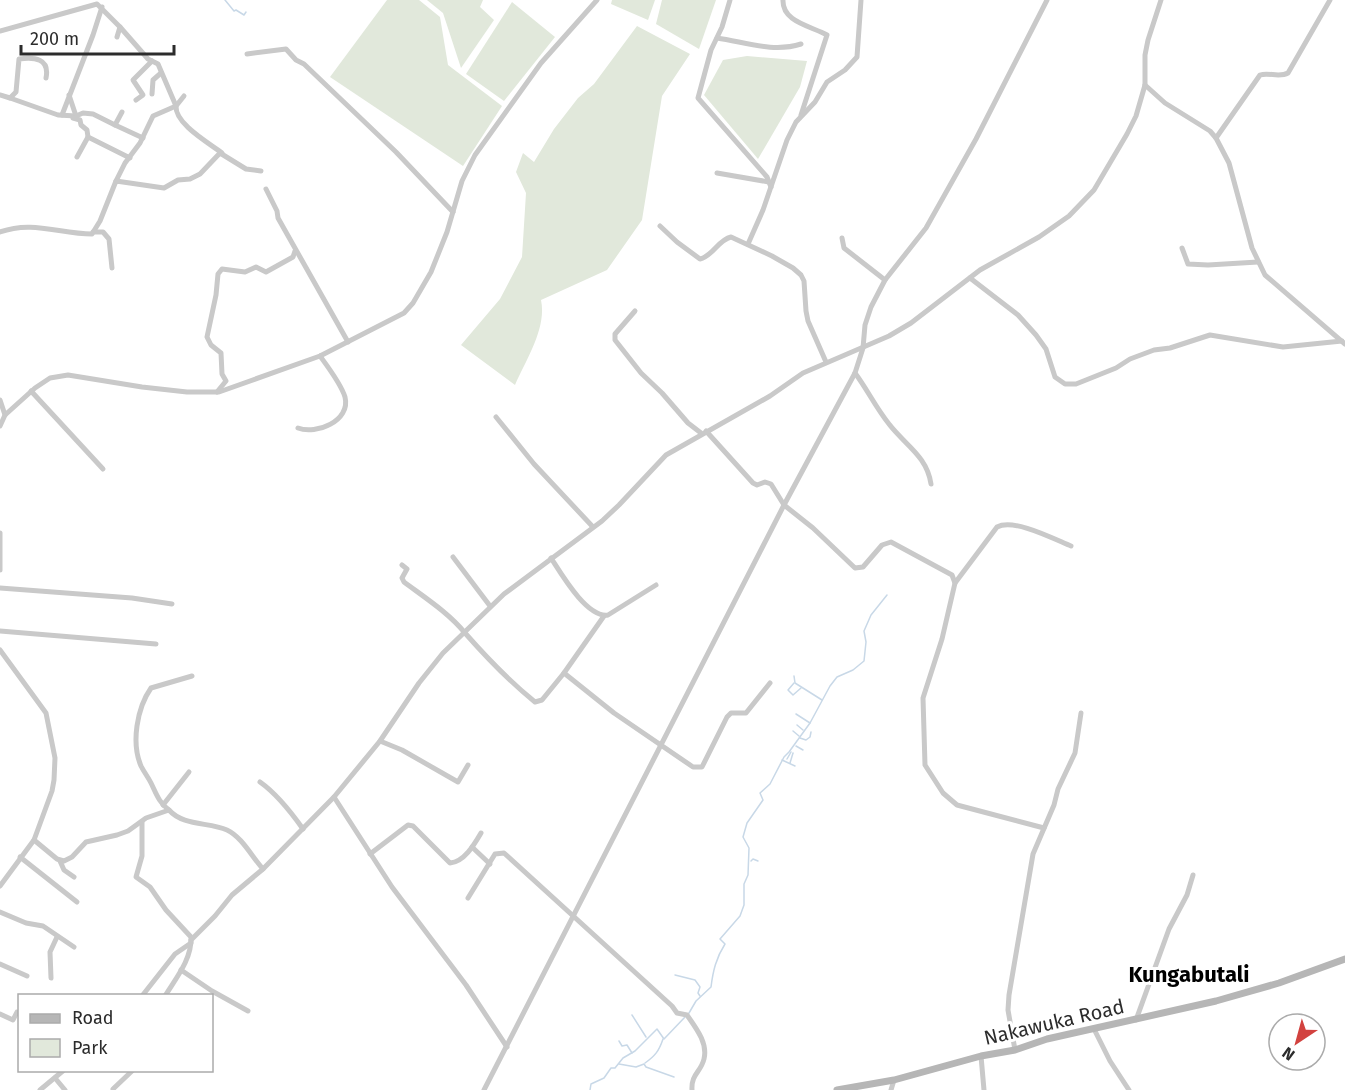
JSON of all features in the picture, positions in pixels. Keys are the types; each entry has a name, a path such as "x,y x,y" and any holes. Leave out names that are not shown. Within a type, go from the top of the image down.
{"main road":[{"name":"Nakawuka Road","path":"837,1090 894,1080 981,1056 1015,1050 1047,1040 1248,992 1345,958"}],"street":[{"path":"0,426 5,415 31,391 50,378 60,375 169,390 217,392 320,356 397,318 410,307 431,272 465,175 487,137 541,63 597,0"},
{"path":"730,0 722,27 711,50 698,98 767,177 770,185"},
{"path":"783,0 782,8 787,16 827,35 801,117"},
{"path":"748,244 796,122 815,102 828,82 845,70 857,57 861,0"},
{"path":"484,1090 784,505 855,373 864,348 865,325 885,280 926,228 976,139 1047,0"},
{"path":"166,994 181,970 191,940 232,895 263,869 334,797 380,741 443,653 490,606 619,505 666,455 770,396 803,373 864,348 911,322 970,278 1059,224 1084,201 1102,176 1136,116 1146,85 1145,56 1148,40 1161,0"},
{"path":"1216,138 1260,75 1283,76 1288,73 1330,0"},
{"path":"0,31 97,4 152,61 159,64 176,106 176,112 183,123 246,169 261,171"},
{"path":"62,115 102,7"},
{"path":"117,37 120,27"},
{"path":"717,38 752,46 786,47 801,44"},
{"path":"247,54 286,49 396,152 453,212"},
{"path":"814,51 820,56"},
{"path":"10,98 16,92 19,59 37,58 44,62 48,70 46,78"},
{"path":"136,100 143,95 133,80 152,61"},
{"path":"152,94 153,80 161,73"},
{"path":"1146,85 1165,103 1216,138 1229,163 1252,248 1270,282 1344,343"},
{"path":"0,95 62,115 93,114 142,138"},
{"path":"69,95 75,116 73,118 80,120 81,125 87,130 88,137 77,157"},
{"path":"93,232 121,168 130,158 153,116 176,106 184,96"},
{"path":"115,124 122,111"},
{"path":"88,137 130,158"},
{"path":"116,181 164,188 178,180 190,179 200,174 217,155 222,153"},
{"path":"717,173 770,185"},
{"path":"266,189 295,251 348,342"},
{"path":"0,232 28,226 77,233 103,232 109,238 112,267"},
{"path":"660,226 700,259 706,257 727,237 748,244 794,268 804,281 808,321 826,362"},
{"path":"842,238 844,248 885,280"},
{"path":"1182,248 1188,264 1258,262"},
{"path":"229,388 222,374 221,353 211,345 207,337 218,274 222,270 245,272 256,267 266,272 292,257 295,251"},
{"path":"970,278 1018,315 1036,335 1046,349 1055,377 1065,384 1076,384 1154,350 1170,348 1210,335 1283,347 1344,343"},
{"path":"635,311 615,334 615,340 640,374 662,393 688,423 704,432 753,483 771,484 784,505 813,528 855,568 862,567 882,545 891,542 952,575 955,582 942,639 922,698 925,765 943,793 957,805 1044,828"},
{"path":"298,428 305,431 328,426 335,422 344,407 344,395 320,356"},
{"path":"855,373 888,423 921,456 930,475 931,484"},
{"path":"217,392 226,381"},
{"path":"31,391 103,469"},
{"path":"0,400 5,415"},
{"path":"496,417 534,464 593,527"},
{"path":"955,582 997,527 1004,523 1071,546"},
{"path":"0,533 0,570"},
{"path":"453,557 490,606"},
{"path":"551,558 586,606 593,612 604,616"},
{"path":"402,565 407,569 402,578 404,582 435,605 465,632 487,659 535,702 542,700 564,673 604,616 656,585"},
{"path":"0,588 132,598 172,604"},
{"path":"0,631 156,644"},
{"path":"0,650 40,703 48,719 53,745 54,780 34,840 2,877 0,886"},
{"path":"564,673 614,713 693,767 702,767 727,717 731,714 746,713 770,683"},
{"path":"192,676 151,688 142,706 137,726 140,763 163,806 184,819 220,828 233,834 263,869"},
{"path":"1015,1050 1008,1010 1012,968 1033,854 1054,805 1058,789 1075,753 1081,713"},
{"path":"380,741 402,750 458,782 468,765"},
{"path":"163,806 189,772"},
{"path":"260,782 270,789 303,829"},
{"path":"334,797 392,887 466,985 507,1047"},
{"path":"60,861 72,857 86,842 117,836 146,818 169,810"},
{"path":"142,822 142,856 136,877 155,893 166,910 188,934 191,943"},
{"path":"370,854 408,825 414,826 450,863 457,863 481,833"},
{"path":"34,840 60,861 64,870 74,877"},
{"path":"472,847 490,864"},
{"path":"468,898 495,854 504,853 677,1013 687,1015 700,1033 703,1043 704,1060 692,1078 692,1090"},
{"path":"20,857 78,902"},
{"path":"1136,1020 1166,935 1186,895 1192,875"},
{"path":"0,912 26,923 43,926 74,947"},
{"path":"51,978 50,952 57,937"},
{"path":"144,994 175,954 191,943"},
{"path":"0,964 27,975"},
{"path":"181,970 219,996 248,1011"},
{"path":"0,1014 13,1020 17,1012"},
{"path":"1094,1029 1110,1061 1129,1090"},
{"path":"981,1056 984,1090"},
{"path":"40,1090 63,1072"},
{"path":"113,1089 132,1072"},
{"path":"55,1078 65,1090"},
{"path":"891,1090 894,1080"}],"green space":[{"path":"387,0 419,0 440,17 448,65 502,106 463,166 330,77"},
{"path":"427,0 483,0 480,7 494,20 461,68 443,13"},
{"path":"612,0 655,0 648,20 611,4"},
{"path":"662,0 716,0 699,49 656,24"},
{"path":"512,2 555,37 504,101 466,74"},
{"path":"637,26 690,54 662,96 642,220 607,270 541,300 541,322 538,333 515,385 461,345 500,299 522,257 526,193 516,172 523,153 534,162 554,129 578,98 594,84"},
{"path":"747,56 807,61 800,87 758,159 704,95 723,60"}],"waterway":[{"path":"225,0 234,11 244,15 246,12"},
{"path":"689,1013 696,1001 711,987 715,965 725,944 720,939 740,916 744,905 744,884 748,875 749,848 743,837 747,823 763,800 760,793 770,784 784,757 810,723 837,677 853,670 864,661 866,642 864,631 871,615 887,595"},
{"path":"794,676 795,683 822,700"},
{"path":"794,683 788,690 793,695 801,688"},
{"path":"796,714 810,723"},
{"path":"797,725 803,730"},
{"path":"793,731 799,736"},
{"path":"800,738 806,740 810,737 811,732"},
{"path":"796,746 803,750"},
{"path":"787,759 791,752"},
{"path":"790,763 793,753"},
{"path":"782,760 795,766"},
{"path":"751,861 753,859 758,861"},
{"path":"675,975 695,980 700,987 698,993 700,996"},
{"path":"632,1015 646,1037"},
{"path":"590,1090 591,1084 604,1078 611,1068 615,1068 623,1058 635,1051 657,1029 664,1039 685,1017"},
{"path":"645,1063 656,1053 663,1039"},
{"path":"619,1041 622,1046 627,1045 632,1053"},
{"path":"619,1064 636,1067 644,1064 646,1067 674,1077"}],"district":[{"name":"Kungabutali","path":"1189,974"}]}
